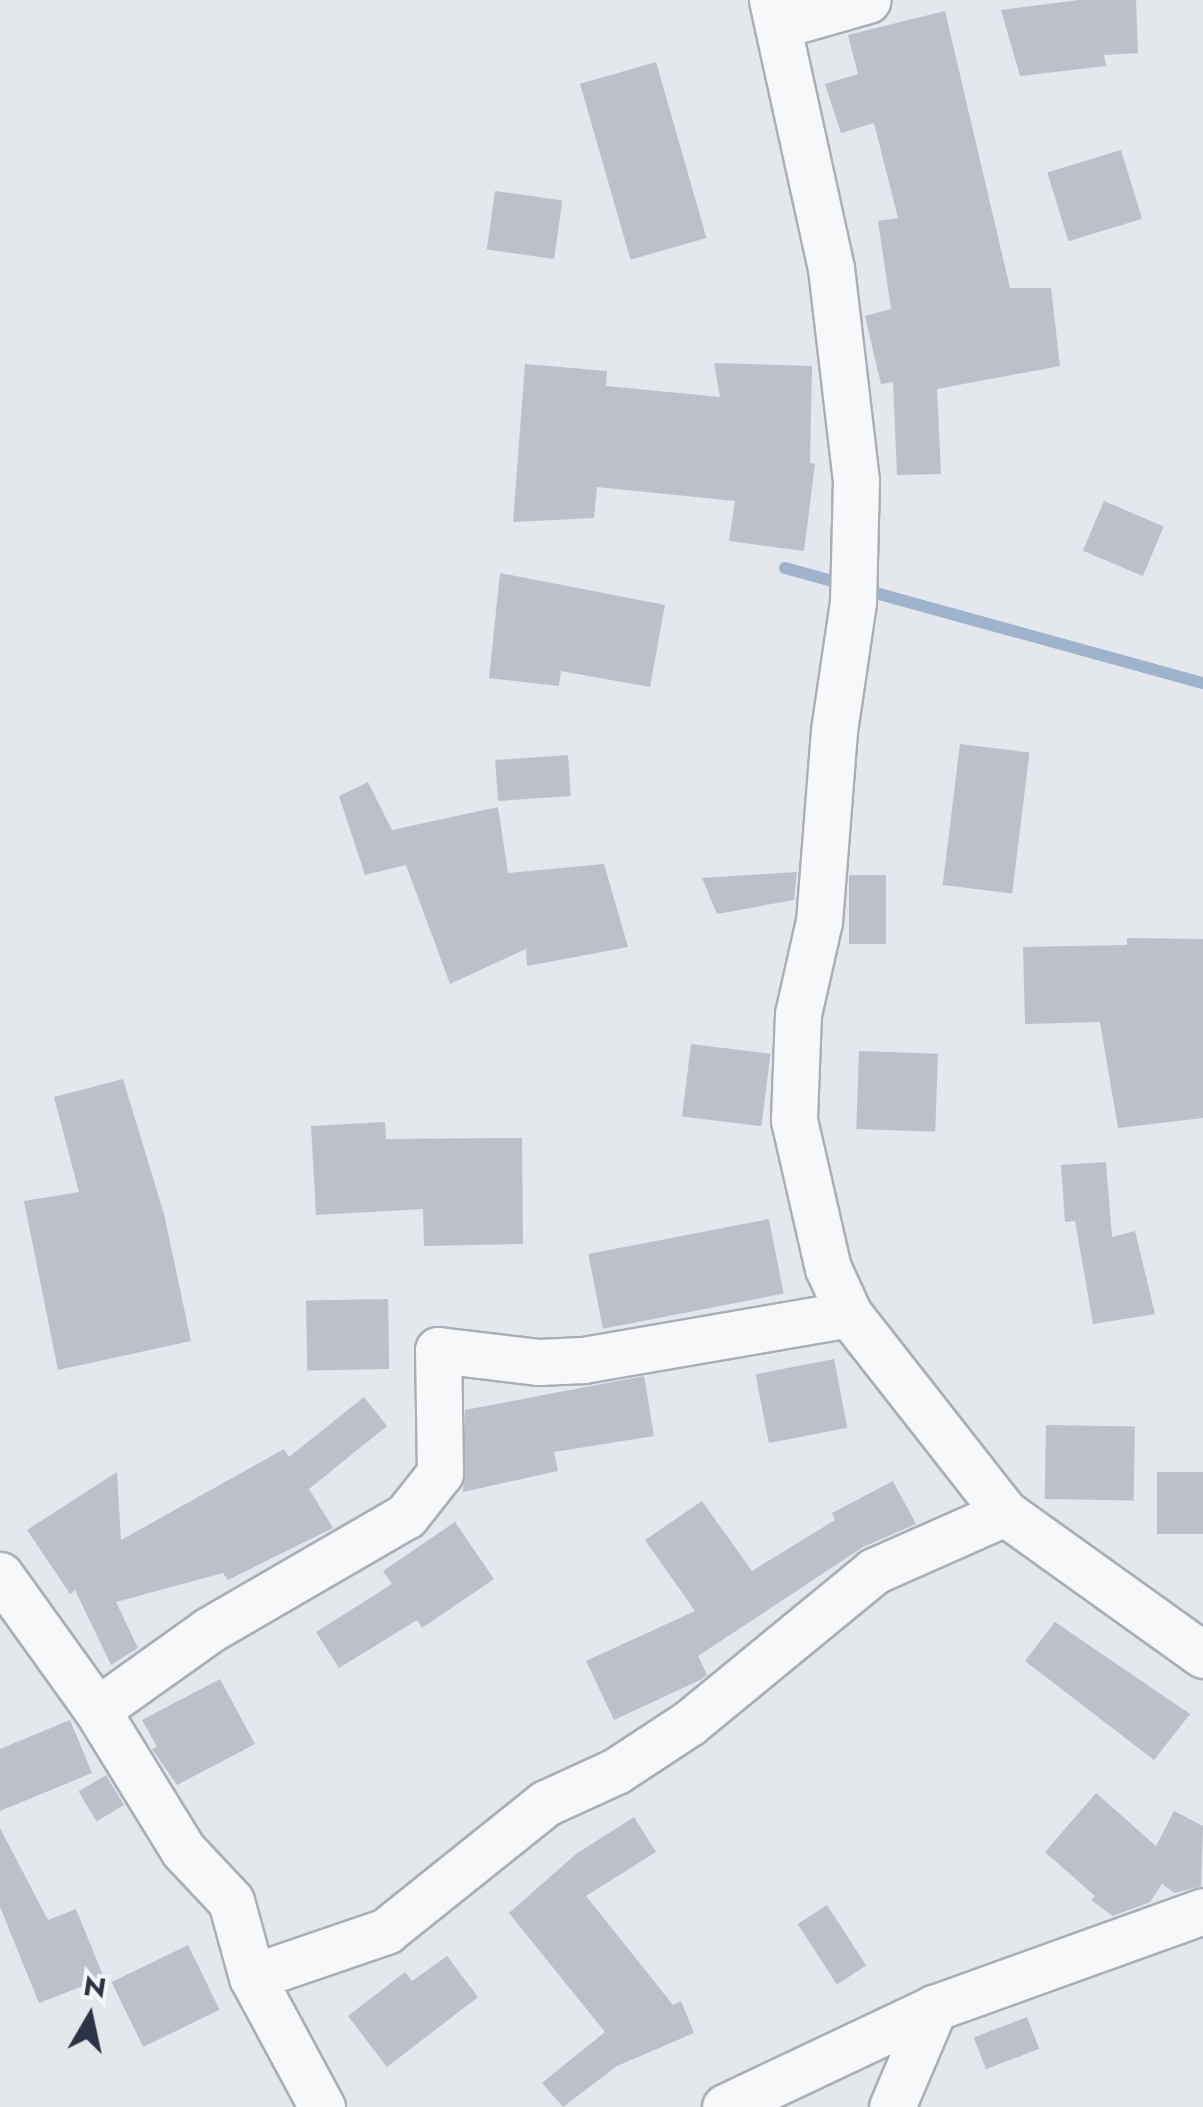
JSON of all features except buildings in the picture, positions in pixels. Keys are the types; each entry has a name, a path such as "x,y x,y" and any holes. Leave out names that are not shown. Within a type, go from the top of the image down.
{"street":[{"path":"868,0 776,13 831,268 856,480 853,602 834,731 820,921 798,1014 794,1120 828,1268 849,1314 1005,1513 1203,1656"},
{"path":"96,1710 209,1630 406,1516 440,1473 438,1350 539,1362 584,1360 849,1314"},
{"path":"252,1977 386,1931 546,1804 616,1770 690,1723 874,1571 1005,1513"},
{"path":"0,1575 96,1710 184,1850 230,1901 252,1977 322,2107"},
{"path":"725,2107 934,2008 1203,1911"},
{"path":"892,2107 934,2008"}],"waterway":[{"path":"785,568 1203,683"}]}
